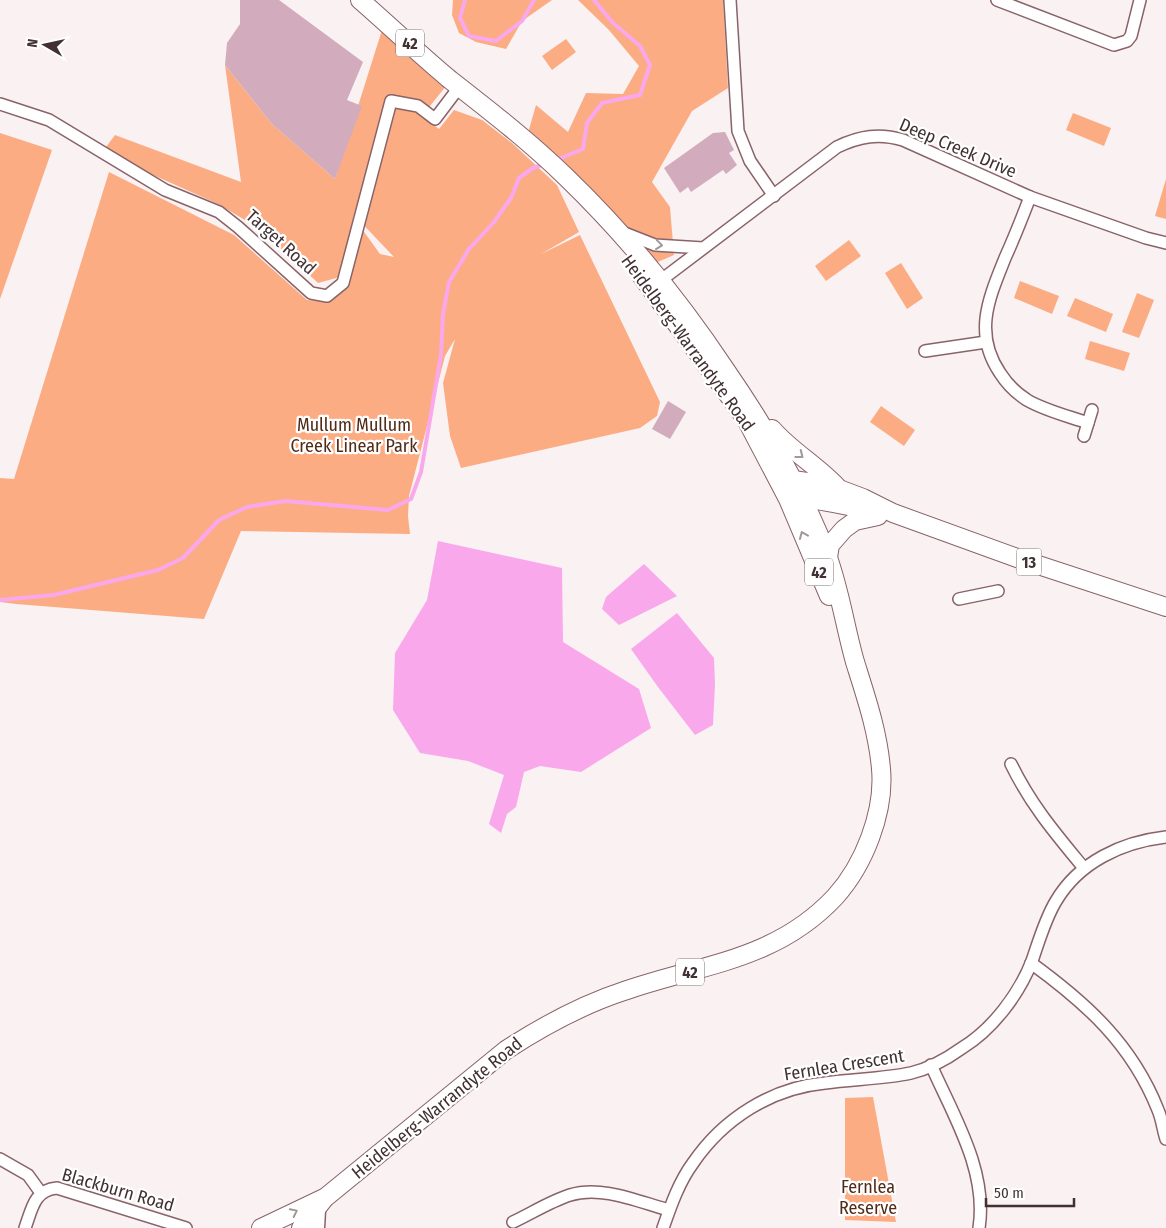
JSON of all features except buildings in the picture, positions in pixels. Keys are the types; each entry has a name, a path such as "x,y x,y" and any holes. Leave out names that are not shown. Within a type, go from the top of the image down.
{"main road":[{"name":"Heidelberg-Warrandyte Road","path":"360,0 526,140 568,178 634,247 656,285 785,479"},
{"name":"Heidelberg-Warrandyte Road","path":"597,208 615,241 700,331 753,409 785,479 828,557 850,644"},
{"path":"753,409 783,442 826,475 839,489"},
{"name":"13","path":"785,479 839,489 863,498 893,513 1020,559 1166,607"},
{"name":"Heidelberg-Warrandyte Road","path":"301,1228 321,1203 506,1050 538,1029 582,1006 626,990 738,958 763,948 789,934 832,900 845,886 860,863 876,816 881,771 873,720 850,644 795,498"},
{"name":"13","path":"795,498 861,510 893,513"},
{"path":"828,557 830,545 844,529 855,521 893,513"},
{"name":"Heidelberg-Warrandyte Road","path":"261,1228 321,1203"},
{"path":"316,1228 321,1203"}],"street":[{"path":"730,0 738,131 750,161 774,196"},
{"path":"997,0 1114,45 1127,41 1131,36 1140,0"},
{"name":"Target Road","path":"0,104 49,120 165,190 219,212 311,292 326,296 343,283 391,101 418,106 435,120 460,86"},
{"name":"Deep Creek Drive","path":"656,285 837,148 858,138 882,136 903,140 918,146 1030,197 1146,238 1166,243"},
{"path":"1030,197 990,299 986,318 988,351 1004,379 1019,394 1045,408 1088,423"},
{"path":"618,231 655,245 703,248"},
{"path":"925,351 986,342"},
{"path":"1084,436 1092,410"},
{"path":"959,599 998,591"},
{"path":"1011,764 1020,783 1040,814 1083,867"},
{"name":"Fernlea Crescent","path":"663,1228 669,1210 692,1164 707,1144 744,1112 768,1098 794,1088 912,1073 963,1048 982,1033 1004,1009 1017,990 1031,963 1056,900 1083,867 1123,846 1166,837"},
{"path":"1031,963 1065,988 1112,1032 1134,1062 1162,1109 1166,1139"},
{"path":"931,1065 973,1163 980,1192 979,1228"},
{"path":"0,1159 28,1175 41,1193 35,1201 25,1228"},
{"name":"Blackburn Road","path":"41,1193 49,1188 57,1188 186,1228"},
{"path":"513,1222 570,1195 587,1193 610,1193 669,1210"}],"green space":[{"path":"453,0 552,0 522,21 506,49 476,42 459,33 452,15"},
{"path":"578,0 723,0 728,88 692,111 652,182 670,207 674,255 653,264 526,140 536,105 568,132 586,93 623,94 639,66 609,30"},
{"name":"Mullum Mullum Creek Linear Park","path":"382,30 446,86 422,116 439,129 454,110 482,120 512,143 557,185 579,232 541,254 580,235 660,402 657,416 640,428 461,468 450,436 443,383 455,339 445,356 409,496 408,516 410,534 241,531 204,619 0,602 0,478 14,479 109,172 234,235 307,300 324,301 346,286 362,229 380,254 394,257 354,215 340,277 318,283 250,223 218,204 142,170 106,147 115,135 241,182 225,65 272,124 335,179"},
{"path":"566,39 576,52 552,70 542,56"},
{"path":"1073,113 1111,128 1104,146 1066,130"},
{"path":"0,133 52,150 0,299"},
{"path":"1166,179 1166,219 1155,216"},
{"path":"849,240 861,256 826,281 815,266"},
{"path":"901,263 923,298 907,309 885,273"},
{"path":"1020,281 1059,296 1052,314 1014,298"},
{"path":"1137,293 1154,300 1139,338 1122,332"},
{"path":"1075,298 1113,314 1106,332 1067,316"},
{"path":"1090,341 1130,353 1124,371 1085,359"},
{"path":"881,406 915,430 904,446 870,422"},
{"name":"Fernlea Reserve","path":"873,1097 896,1222 845,1220 845,1098"}],"shaded area":[{"path":"438,541 562,568 563,642 639,689 651,728 581,772 540,766 524,772 516,807 507,814 501,833 489,824 504,775 468,761 420,753 393,710 395,653 427,600"},
{"path":"644,564 677,596 619,625 602,609 606,597"},
{"path":"677,613 714,658 713,725 695,735 631,649"}],"waterway":[{"path":"465,0 460,18 469,36 496,41 522,21 534,0"},
{"path":"556,160 583,149 587,123 602,103 640,95 650,65 640,46 612,22 594,0"},
{"path":"0,600 54,595 158,570 183,558 219,520 247,507 285,501 388,510 411,499 421,472 441,355 443,314 449,282 469,249 494,222 511,198 519,178 533,168 544,164"}]}
